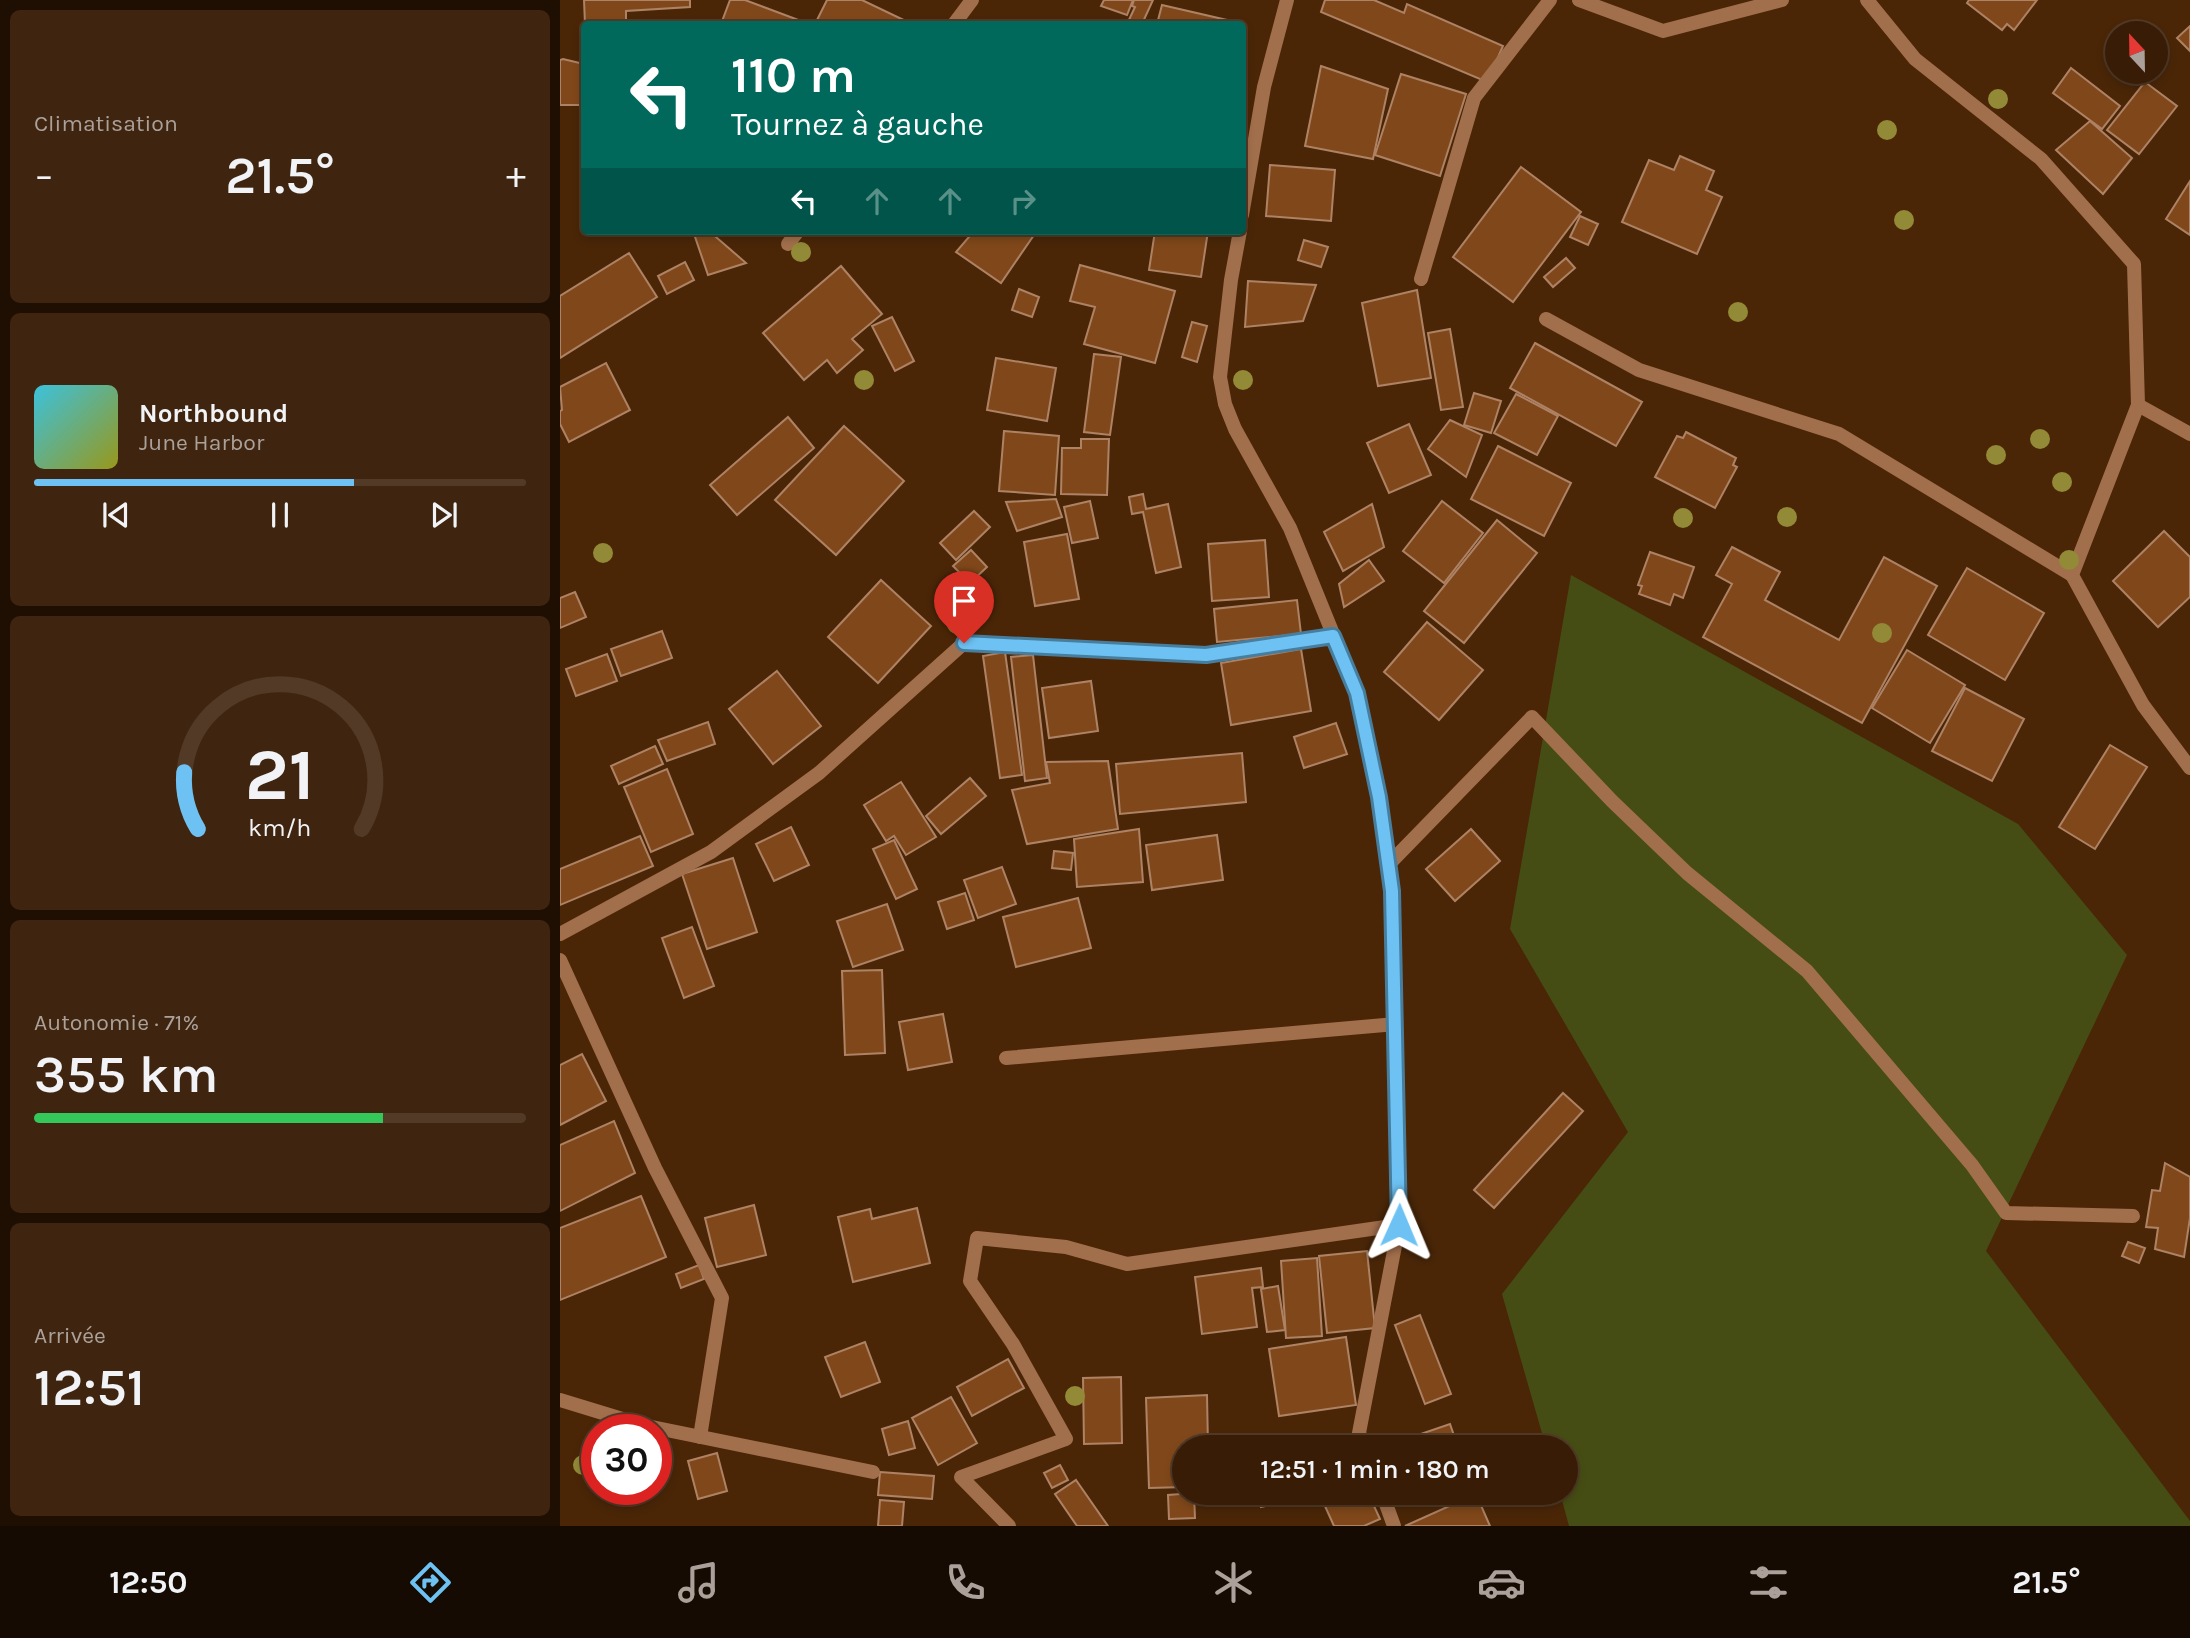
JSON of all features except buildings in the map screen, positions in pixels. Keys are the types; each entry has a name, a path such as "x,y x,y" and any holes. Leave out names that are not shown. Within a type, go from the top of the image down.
{"street":[{"path":"956,21 972,0"},
{"path":"1246,192 1264,87 1287,0"},
{"path":"1421,279 1475,98 1550,0"},
{"path":"1579,0 1664,30 1782,0"},
{"path":"1867,0 1915,59 2041,159 2134,264 2138,405 2072,575"},
{"path":"788,244 795,235"},
{"path":"1239,235 1231,280 1220,377 1226,404 1235,429 1290,528 1357,693 1379,797 1392,891 1399,1225 1360,1435"},
{"path":"1546,319 1639,370 1839,434 2072,575 2143,705 2190,768"},
{"path":"2138,405 2190,434"},
{"path":"560,934 711,852 819,773 964,643 1206,655 1333,636"},
{"path":"1388,865 1532,716 1612,801 1687,873 1807,971 1972,1165 2006,1213 2133,1216"},
{"path":"560,960 655,1168 722,1298 700,1437"},
{"path":"1006,1058 1395,1024"},
{"path":"1009,1526 961,1477 1066,1439 1013,1344 970,1281 977,1238 1066,1247 1127,1264 1399,1225"},
{"path":"560,1401 642,1425 873,1472"},
{"path":"1386,1505 1394,1526"}],"green space":[{"path":"1571,575 2018,824 2127,955 1986,1251 2190,1521 2190,1526 1569,1526 1563,1505 1578,1505 1578,1435 1543,1435 1502,1294 1628,1132 1510,929"}],"route":[{"path":"964,643 1206,655 1333,636 1357,693 1379,797 1392,891 1399,1225"}]}
